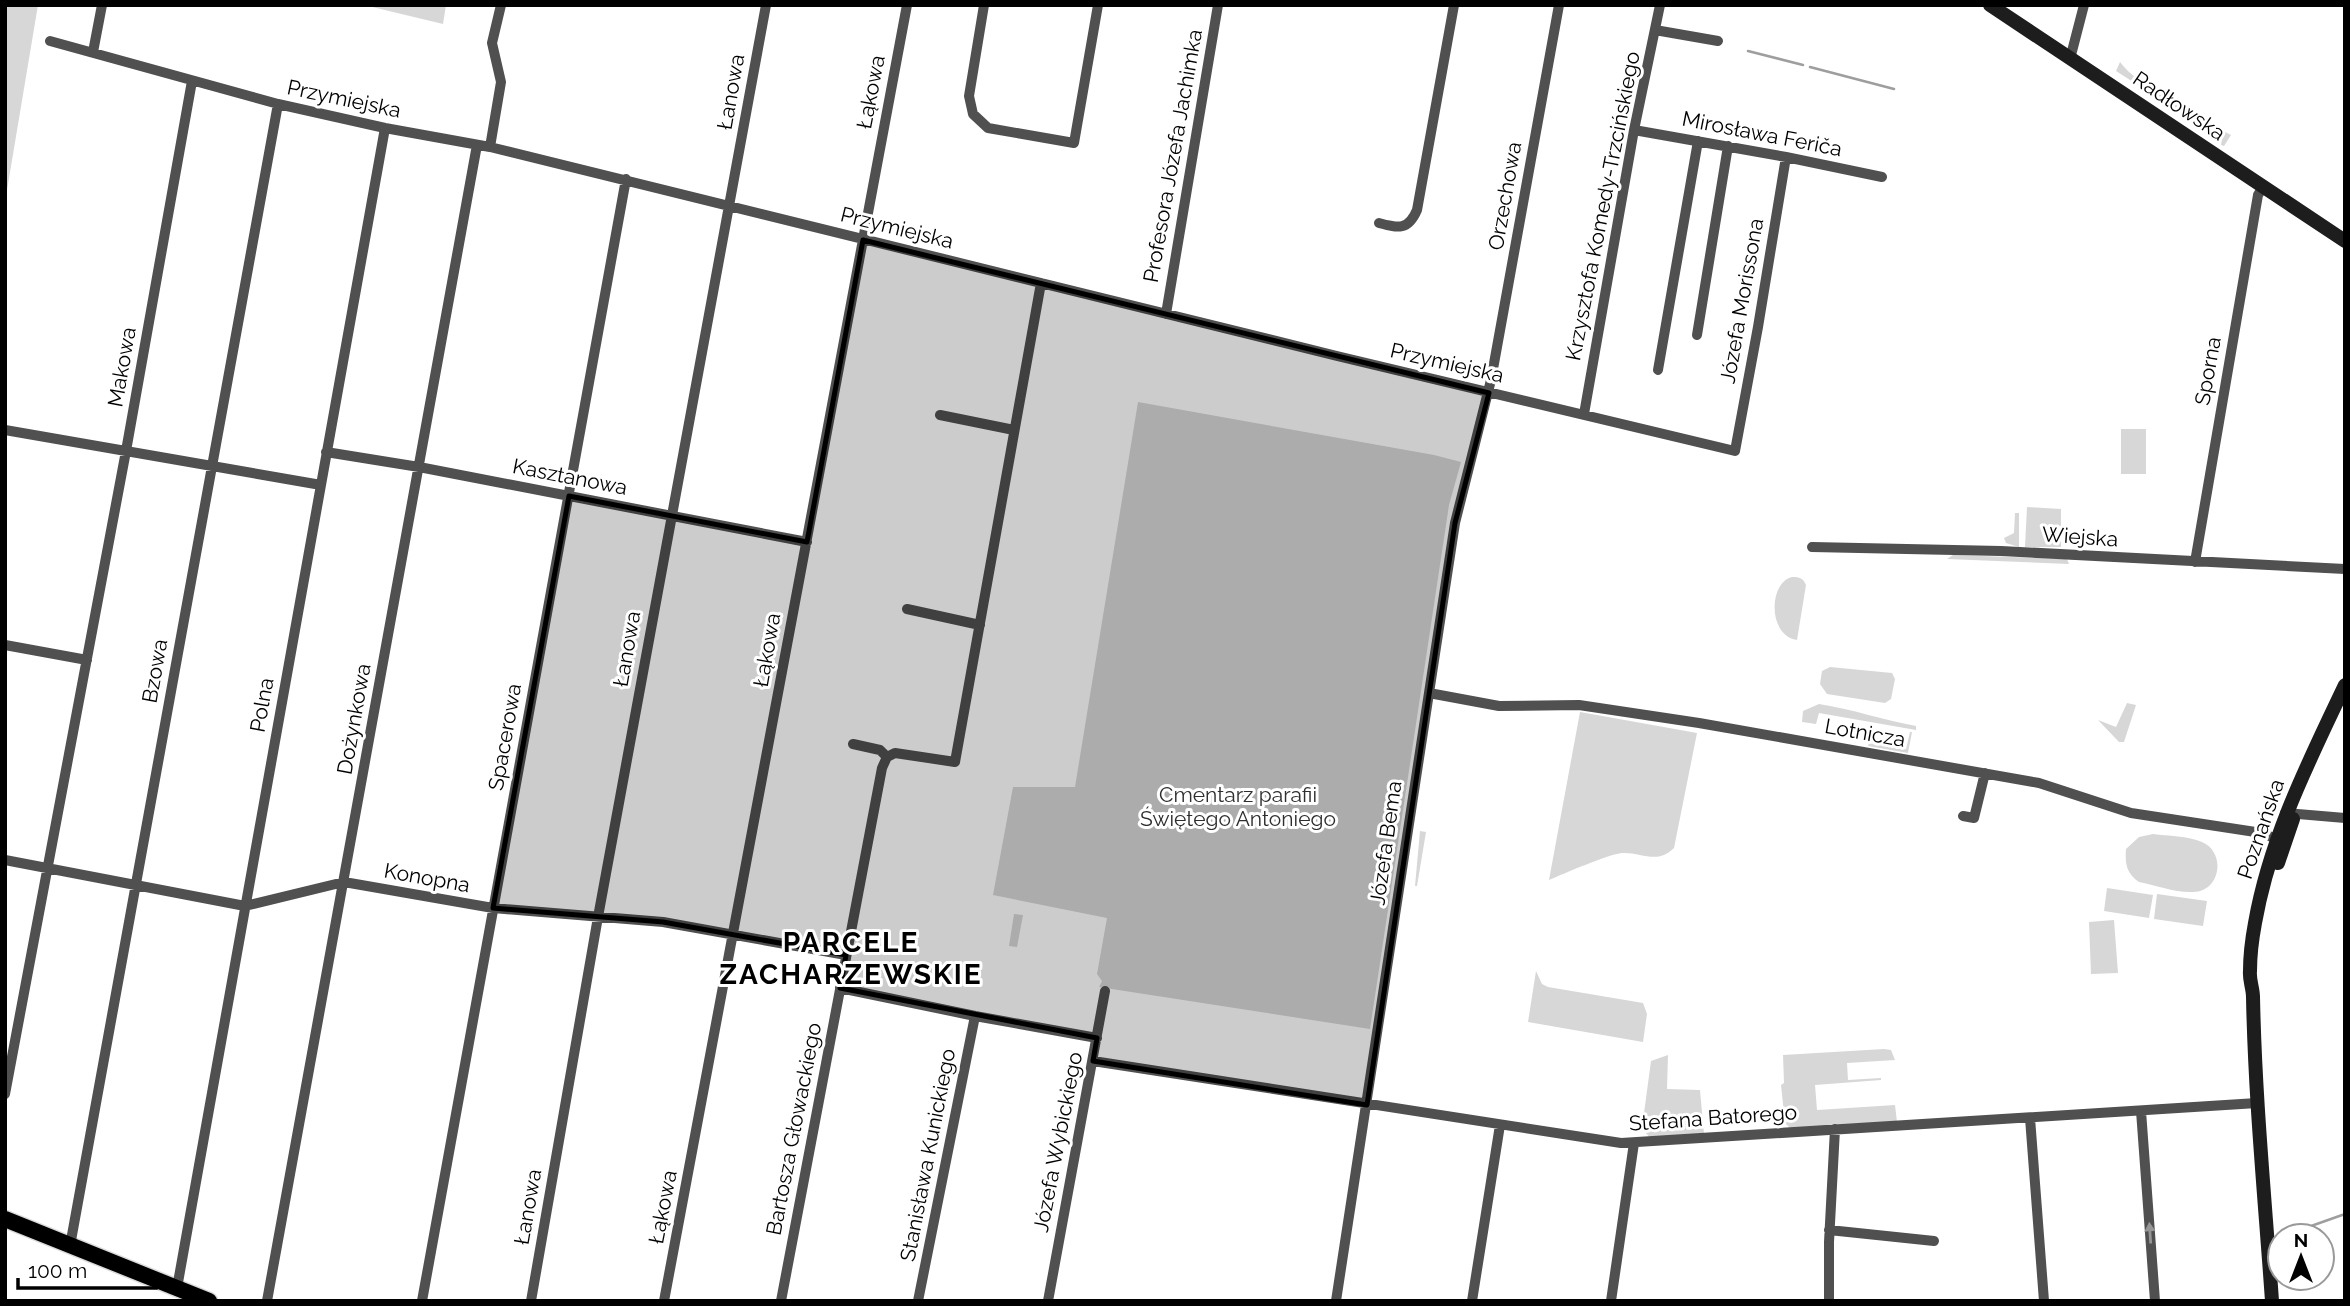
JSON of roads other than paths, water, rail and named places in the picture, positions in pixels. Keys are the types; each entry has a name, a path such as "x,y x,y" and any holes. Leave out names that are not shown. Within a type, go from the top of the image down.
{"main road":[{"name":"Radłowska","path":"1990,5 2345,241"},
{"name":"Poznańska","path":"2272,1301 2253,1050 2253,995 2249,973 2255,926 2279,844 2345,685"},
{"name":"Poznańska","path":"2290,813 2345,707"},
{"path":"5,1219 209,1301"}],"street":[{"path":"93,52 102,5"},
{"path":"490,147 501,82 492,43 501,5"},
{"name":"Łanowa","path":"531,1301 670,517 766,5"},
{"name":"Łąkowa","path":"664,1301 735,934 907,5"},
{"path":"984,5 969,96 973,114 988,128 1074,143 1098,5"},
{"name":"Profesora Józefa Jachimka","path":"1166,314 1218,5"},
{"path":"1379,223 1400,227 1407,225 1417,210 1454,5"},
{"name":"Orzechowa","path":"1489,393 1559,5"},
{"name":"Krzysztofa Komedy-Trzcińskiego","path":"1584,414 1634,130 1660,5"},
{"path":"2070,59 2084,5"},
{"path":"1656,30 1718,41"},
{"name":"Przymiejska","path":"50,41 278,104 385,128 490,147 1735,451"},
{"name":"Makowa","path":"5,1094 126,451 192,81"},
{"name":"Bzowa","path":"70,1246 278,104"},
{"name":"Polna","path":"177,1288 385,128"},
{"name":"Mirosława Feriča","path":"1634,130 1882,177"},
{"path":"1658,370 1698,141"},
{"name":"Dożynkowa","path":"267,1301 477,145"},
{"path":"1697,335 1728,146"},
{"name":"Józefa Morissona","path":"1735,451 1786,157"},
{"name":"Spacerowa","path":"422,1301 626,180"},
{"name":"Sporna","path":"2195,562 2255,209 2263,187"},
{"path":"853,744 880,750 887,757 895,753 955,762 1041,283"},
{"name":"Józefa Bema","path":"1336,1301 1455,523 1489,393"},
{"path":"940,415 1014,430"},
{"path":"5,430 321,485"},
{"name":"Kasztanowa","path":"327,452 419,467 807,542"},
{"name":"Wiejska","path":"1812,547 2001,551 2345,569"},
{"path":"907,609 980,625"},
{"path":"5,645 87,660"},
{"name":"Lotnicza","path":"1429,694 1499,706 1565,704 1632,712 1985,773 2039,783 2121,810 2262,833 2279,844"},
{"name":"Bartosza Głowackiego","path":"781,1301 882,768 887,757"},
{"path":"1963,816 1974,818 1985,773"},
{"path":"2290,813 2345,818"},
{"name":"Konopna","path":"5,860 245,906 344,882 493,908 663,922 846,955"},
{"path":"840,989 1097,1038"},
{"name":"Józefa Wybickiego","path":"1048,1301 1105,991"},
{"name":"Stanisława Kunickiego","path":"918,1301 975,1016"},
{"name":"Stefana Batorego","path":"1093,1061 1367,1105 1634,1143 2257,1103"},
{"path":"2141,1111 2155,1301"},
{"path":"2030,1118 2044,1301"},
{"path":"1472,1301 1500,1125"},
{"path":"1829,1301 1829,1230 1835,1129"},
{"path":"1611,1301 1634,1143"},
{"path":"1829,1230 1934,1241"}],"waterway":[{"path":"1748,51 1803,65"},
{"path":"1810,67 1894,89"},
{"path":"2322,1222 2345,1214"}],"district":[{"name":"PARCELE ZACHARZEWSKIE","path":"851,958"}],"park label":[{"name":"Cmentarz parafii Świętego Antoniego","path":"1238,807"}]}
